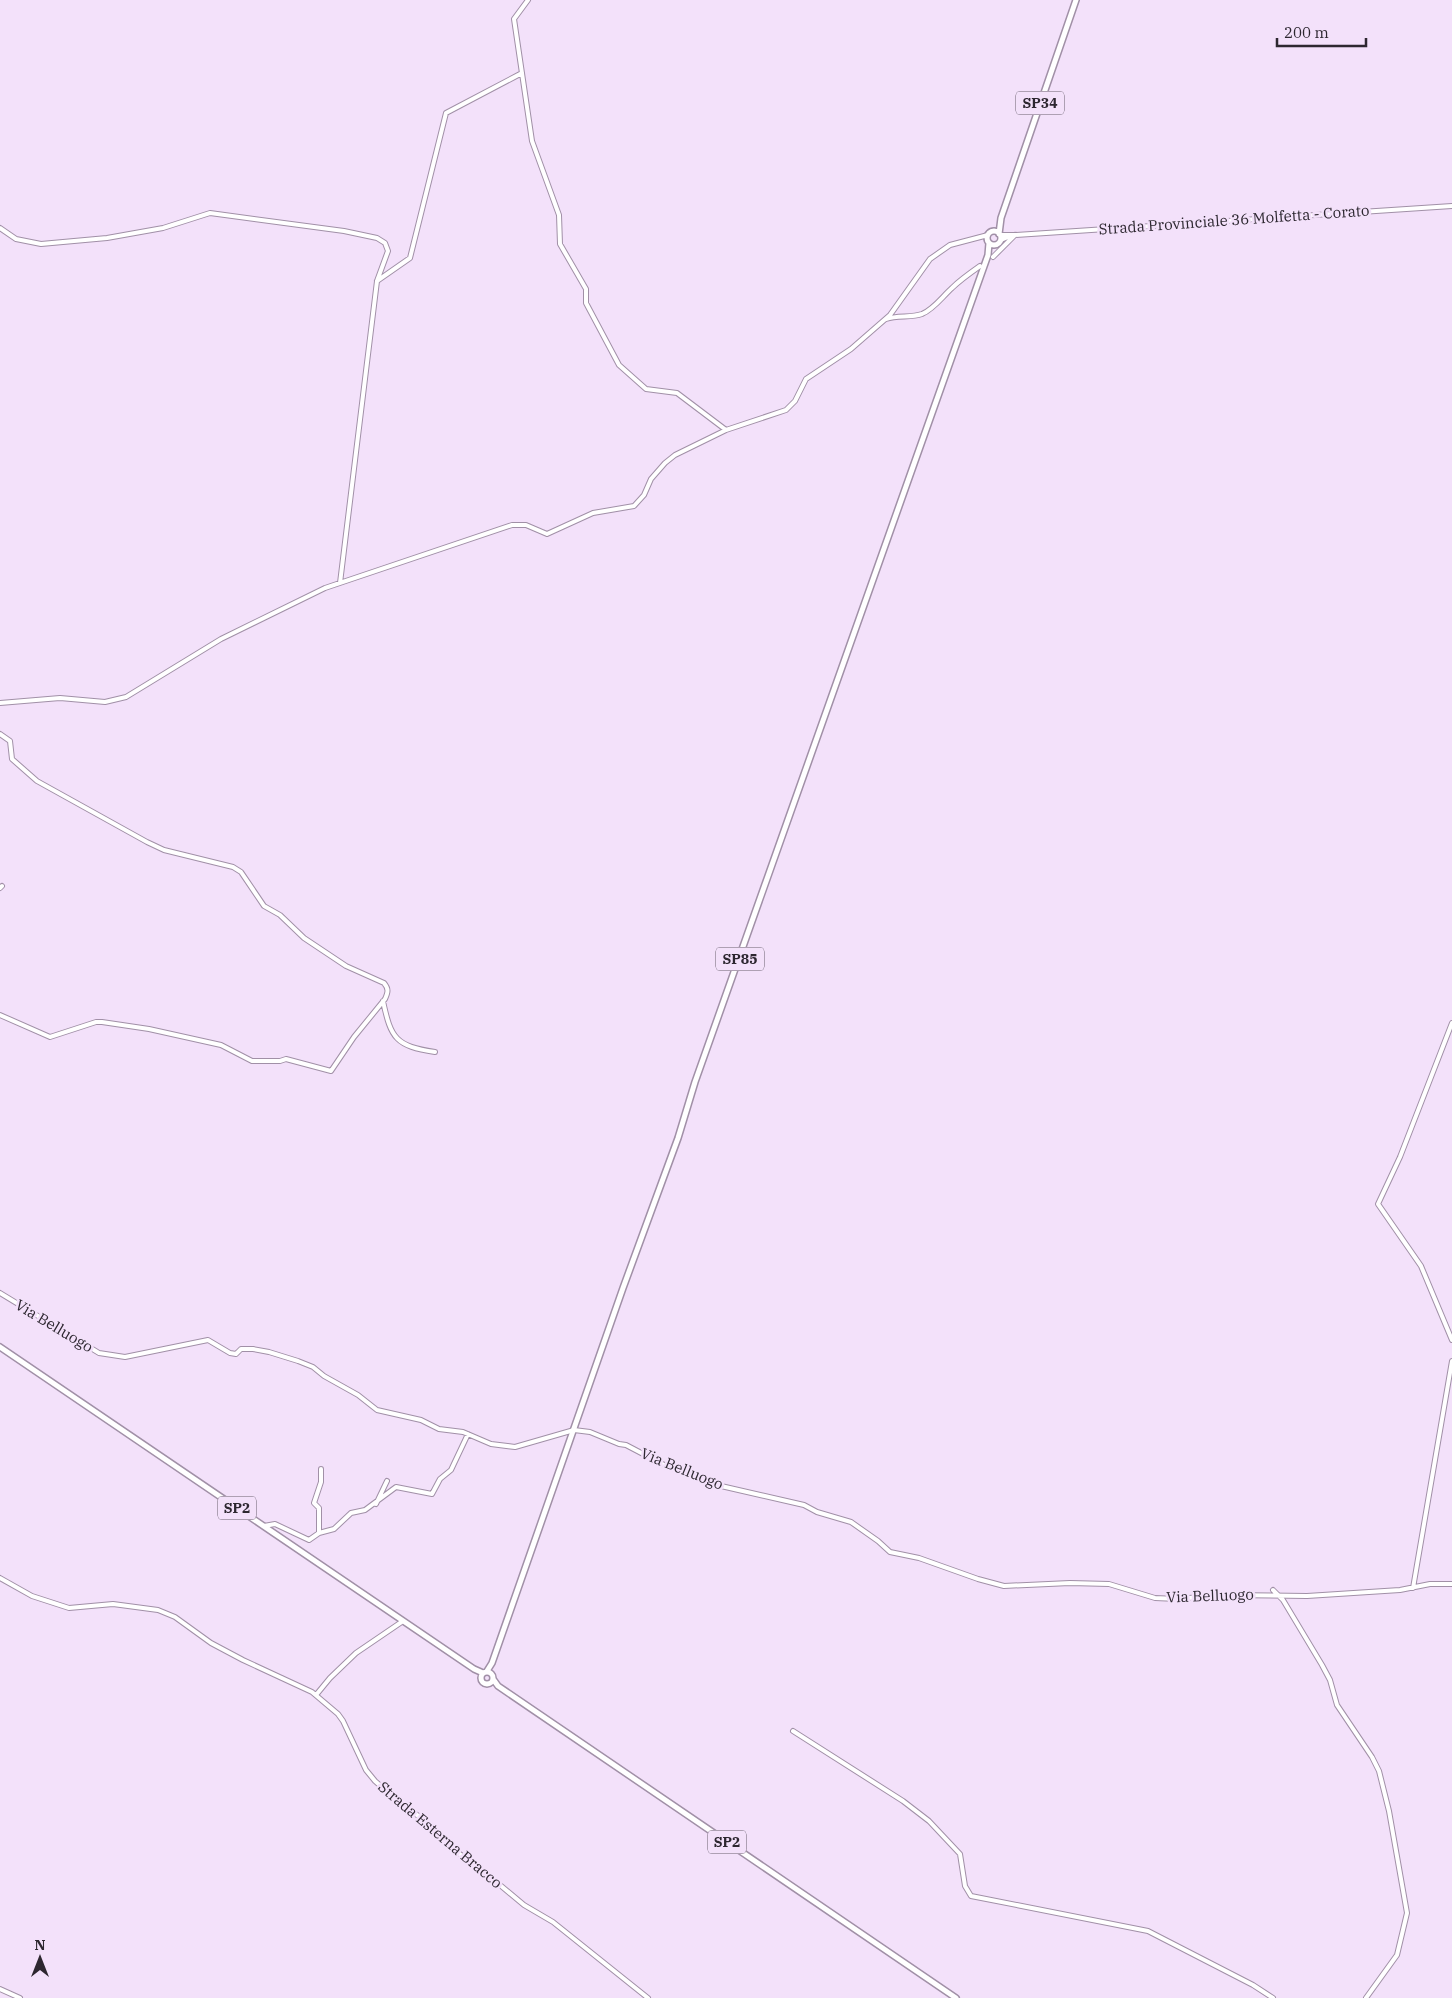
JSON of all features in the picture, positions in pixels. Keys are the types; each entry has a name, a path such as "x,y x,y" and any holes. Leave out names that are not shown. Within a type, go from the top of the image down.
{"main road":[{"name":"SP34","path":"1000,236 1001,218 1076,0"},
{"name":"SP34","path":"990,233 1001,218"},
{"path":"990,233 1000,236 996,245 989,242 990,233"},
{"name":"SP85","path":"989,242 990,256"},
{"name":"SP85","path":"484,1674 492,1663 990,256 996,245"},
{"name":"SP2","path":"0,1347 484,1674"},
{"name":"SP85","path":"492,1663 493,1677"},
{"path":"484,1674 493,1677 490,1684 483,1683 484,1674"},
{"name":"SP2","path":"493,1677 498,1686"},
{"name":"SP2","path":"490,1684 498,1686 956,1998"}],"street":[{"path":"528,0 514,19 532,141 559,215 560,244 586,289 586,303 619,365 646,389 677,393 726,430"},
{"path":"377,281 410,258 446,113 522,73"},
{"name":"Strada Provinciale 36 Molfetta - Corato","path":"1000,236 1452,206"},
{"path":"0,228 16,238 41,244 107,238 154,230 184,223 194,217 210,213 344,231 377,238 385,244 388,251 377,281 340,583"},
{"path":"0,703 60,698 105,702 126,697 221,639 325,588 512,525 526,525 547,534 593,513 634,506 644,495 651,479 670,458 726,430 786,410 795,401 806,379 851,349 884,320 897,306 930,259 950,245 976,239 990,233"},
{"path":"990,256 1015,236"},
{"path":"976,239 989,242"},
{"path":"884,320 901,316 917,316 931,308 953,286 980,266"},
{"path":"897,306 901,316"},
{"path":"0,734 10,741 12,759 37,781 164,850 233,867 241,872 264,906 280,915 304,938 346,966 384,983 388,987 388,993 383,1001 354,1037 332,1071 286,1058 280,1061 252,1061 221,1045 149,1029 102,1022 96,1022 50,1037 0,1015"},
{"path":"383,1001 389,1028 398,1040 410,1047 435,1052"},
{"path":"1452,1023 1400,1157 1378,1204 1420,1266 1452,1340"},
{"name":"Via Belluogo","path":"0,1293 99,1353 125,1357 208,1340 230,1353 236,1354 242,1349 269,1352 312,1367 358,1395 377,1410 421,1420 439,1429 468,1434 491,1444 515,1447 574,1430 590,1432 626,1445 668,1467 698,1476 708,1483 804,1505 817,1512 851,1522 878,1540 890,1552 919,1558 1004,1586 1070,1583 1109,1584 1156,1598 1177,1599 1224,1595 1278,1596 1390,1591 1430,1584 1452,1584"},
{"path":"1413,1588 1452,1361"},
{"path":"264,1526 275,1524 309,1540 319,1533 334,1529 351,1513 365,1510 376,1504 396,1487 432,1494 440,1479 451,1470 468,1434"},
{"path":"319,1533 319,1508 314,1503 321,1482 321,1469"},
{"path":"376,1504 387,1481"},
{"name":"Strada Esterna Bracco","path":"0,1578 32,1596 69,1608 113,1604 158,1610 176,1617 211,1642 243,1660 316,1695 338,1714 343,1721 366,1770 375,1782 402,1805 420,1817 440,1839 524,1905 553,1922 648,1998"},
{"path":"1273,1590 1326,1673 1337,1705 1372,1757 1379,1771 1389,1812 1408,1914 1397,1955 1366,1998"},
{"path":"316,1695 330,1678 356,1653 403,1621"},
{"path":"793,1731 903,1801 929,1820 960,1854 965,1886 971,1896 1148,1931 1273,1998"},
{"path":"0,1989 20,1998"}]}
